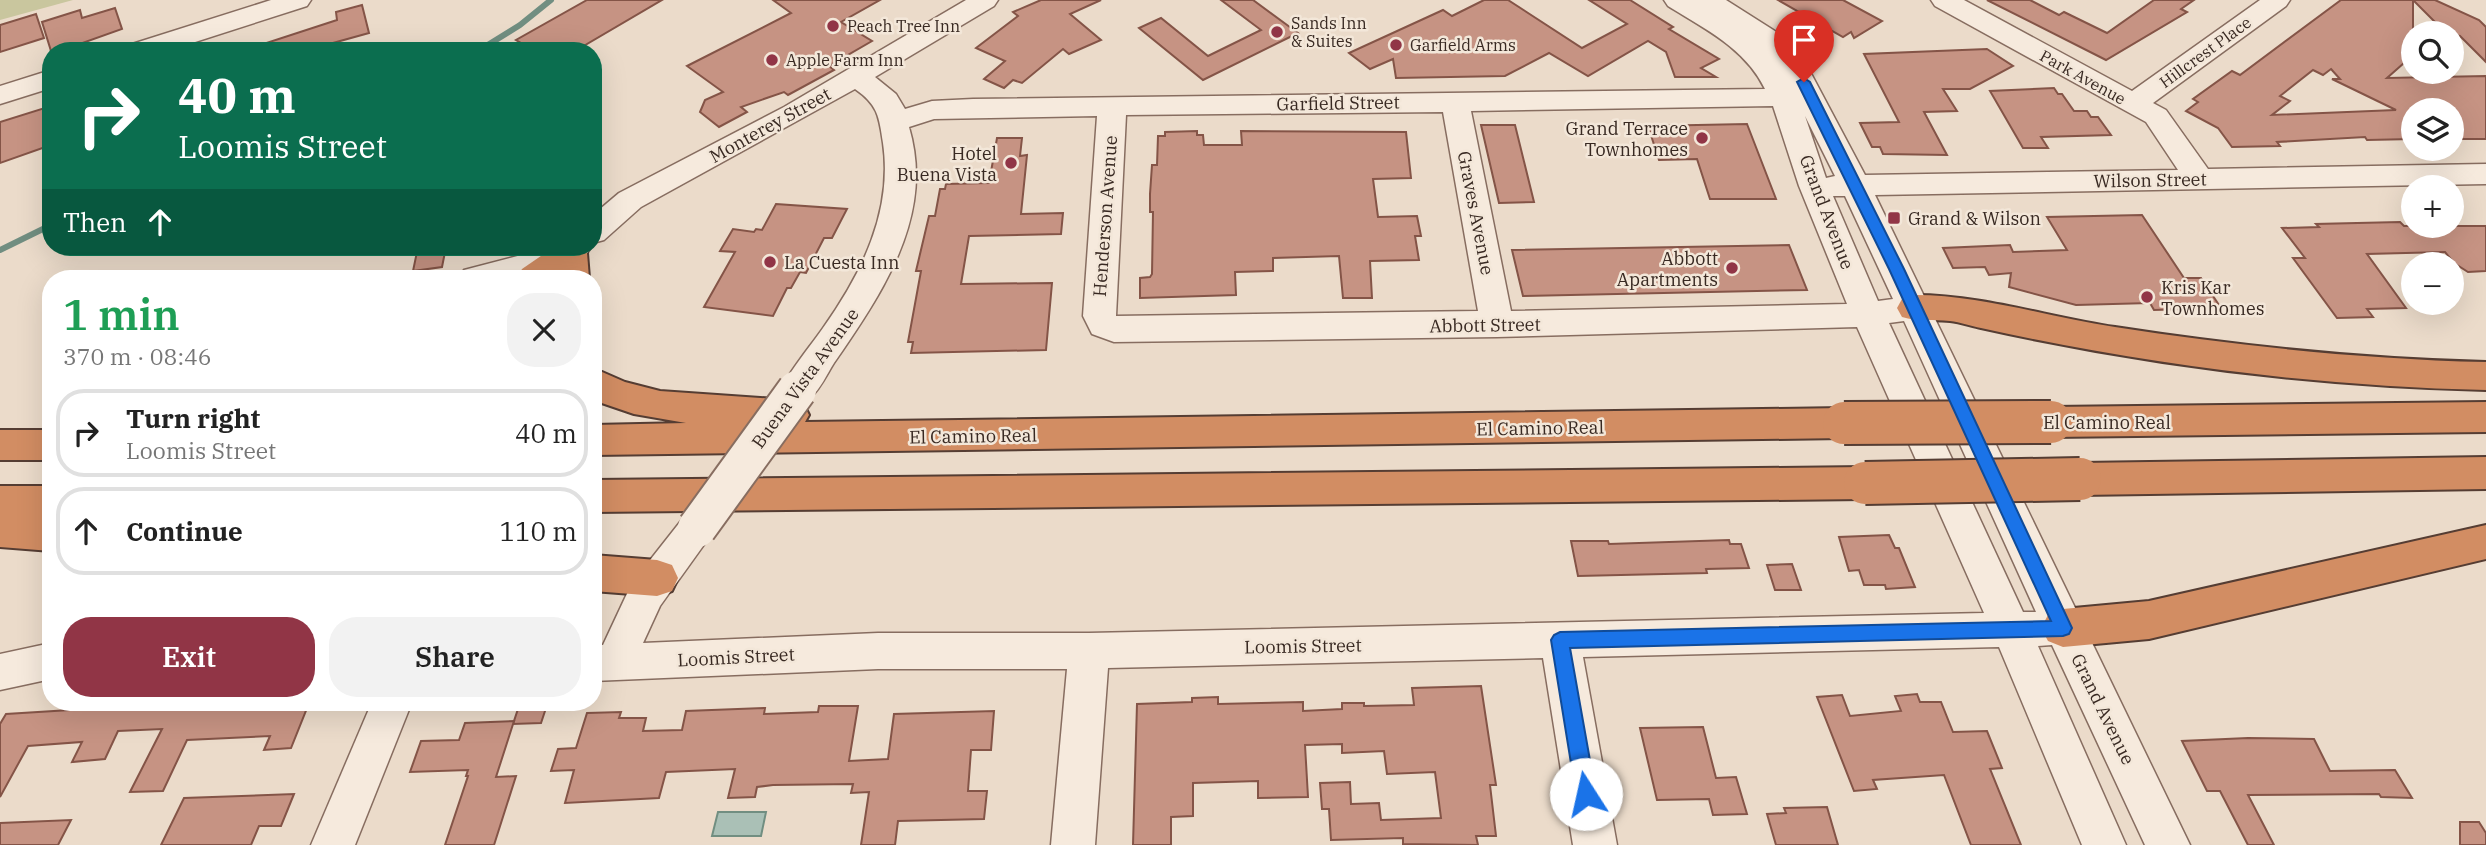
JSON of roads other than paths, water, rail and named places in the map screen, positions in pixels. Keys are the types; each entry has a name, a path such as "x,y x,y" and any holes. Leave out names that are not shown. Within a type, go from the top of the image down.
{"highway":[{"path":"548,270 571,256"},
{"path":"1915,308 1950,308 2064,333 2210,356 2377,372 2486,376"},
{"path":"602,386 628,398 654,403 846,419 874,437"},
{"name":"El Camino Real","path":"602,440 2486,416"},
{"path":"2,445 42,433"},
{"path":"2,445 42,445"},
{"path":"602,496 1865,483 2486,473"},
{"path":"0,502 42,502"},
{"path":"0,530 42,533"},
{"path":"2063,628 2149,620 2486,542"},
{"path":"602,574 657,578"}],"street":[{"path":"167,42 298,0"},
{"name":"Monterey Street","path":"602,228 629,201 856,77 985,0"},
{"name":"Grand Avenue","path":"1676,0 1742,41 1767,65 1784,96 1814,186 1868,315 2012,631 2104,845"},
{"name":"Grand Avenue","path":"1708,0 1768,39 1792,64 1915,308 2063,628 2168,845"},
{"name":"Park Avenue","path":"1944,0 2156,116 2199,179"},
{"name":"Hillcrest Place","path":"2133,104 2277,0"},
{"name":"Buena Vista Avenue","path":"604,663 657,578 697,528 797,390 854,310 877,270 898,204 903,167 887,101 856,77"},
{"path":"0,95 42,82"},
{"name":"Garfield Street","path":"894,121 932,110 1784,96"},
{"name":"Graves Avenue","path":"1455,102 1497,324"},
{"name":"Henderson Avenue","path":"1104,325 1099,316 1112,106"},
{"name":"Wilson Street","path":"1814,186 2486,174"},
{"name":"Monterey Street","path":"507,270 562,256"},
{"name":"Abbott Street","path":"1104,325 1114,330 1497,324 1868,315 1915,308"},
{"name":"Loomis Street","path":"604,663 878,651 1089,651 2063,628"},
{"path":"1560,640 1595,845"},
{"path":"1073,845 1089,651"},
{"path":"0,672 42,663"},
{"path":"333,845 388,711"}],"waterway":[{"path":"493,42 520,25 551,0"},
{"path":"0,250 42,229"}],"place":[{"name":"Peach Tree Inn","path":"833,26"},
{"name":"Sands Inn & Suites","path":"1277,32"},
{"name":"Garfield Arms","path":"1396,45"},
{"name":"Apple Farm Inn","path":"772,60"},
{"name":"Grand Terrace Townhomes","path":"1702,138"},
{"name":"Hotel Buena Vista","path":"1011,163"},
{"name":"Grand & Wilson","path":"1894,218"},
{"name":"La Cuesta Inn","path":"770,262"},
{"name":"Abbott Apartments","path":"1732,268"},
{"name":"Kris Kar Townhomes","path":"2147,297"}]}
